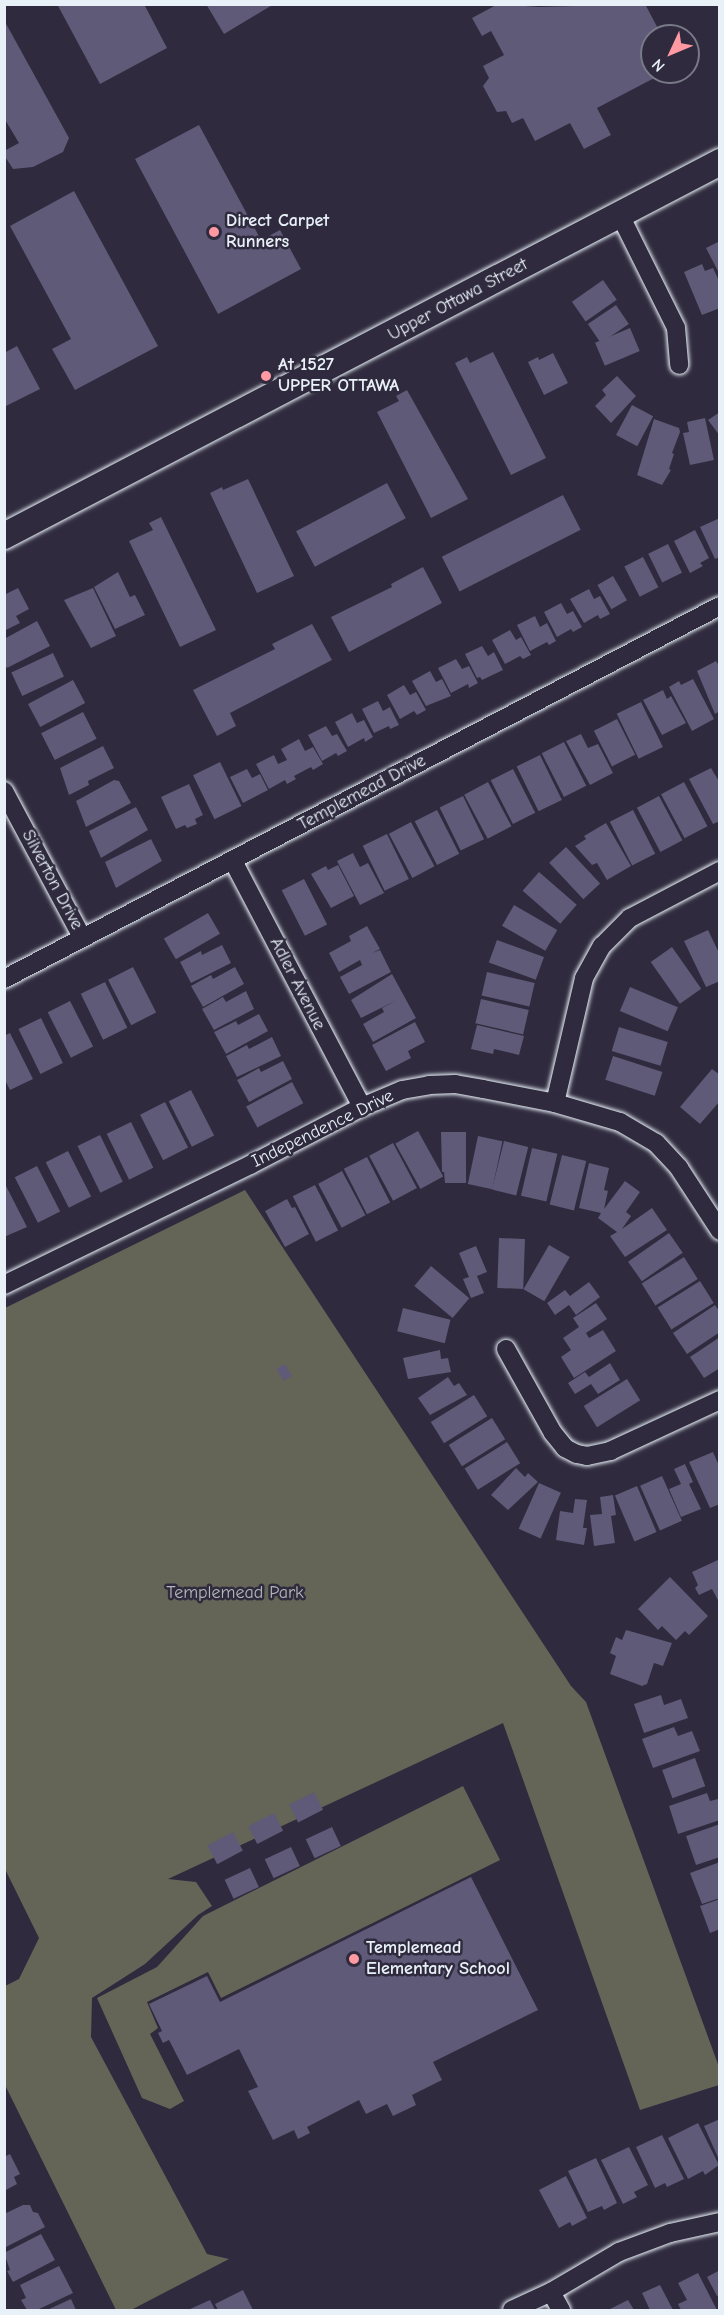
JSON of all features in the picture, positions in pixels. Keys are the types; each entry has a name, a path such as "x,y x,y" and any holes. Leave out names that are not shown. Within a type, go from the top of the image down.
{"main road":[{"name":"Upper Ottawa Street","path":"4,536 720,162"}],"street":[{"path":"620,215 676,328 679,365"},
{"name":"Templemead Drive","path":"4,979 720,606"},
{"name":"Silverton Drive","path":"4,791 82,937"},
{"name":"Adler Avenue","path":"233,861 362,1107"},
{"path":"555,1103 584,978 602,946 630,918 720,871"},
{"name":"Independence Drive","path":"4,1285 250,1165 362,1107 402,1090 455,1084 555,1103 620,1122 656,1143 680,1168 720,1231"},
{"path":"507,1349 553,1433 565,1448 577,1454 587,1456 610,1451 720,1400"},
{"path":"512,2310 551,2292 619,2252 670,2233 720,2222"},
{"path":"551,2292 561,2310"}],"green space":[{"name":"Templemead Park","path":"245,1190 571,1686 586,1702 719,2067 719,2085 640,2110 503,1723 168,1879 196,1882 212,1906 198,1915 145,1964 92,1998 91,2037 207,2254 229,2259 131,2310 116,2310 5,2085 5,1986 19,1979 39,1938 5,1869 5,1308"},
{"path":"463,1786 500,1860 221,1998 208,1972 147,2002 158,2028 150,2034 184,2101 170,2109 142,2098 97,1998 157,1967 203,1916"}],"building":[{"path":"57,4 144,4 167,48 100,84"},
{"path":"206,4 274,4 224,34"},
{"path":"498,4 539,7 645,4 656,24 640,24 640,84 643,84 597,108 611,135 584,149 570,123 535,141 523,118 512,123 506,111 497,112 483,86 489,78 483,66 504,55 491,31 482,36 472,18"},
{"path":"4,20 69,138 63,152 33,167 13,169 4,155 4,151 19,143 4,118"},
{"path":"199,125 261,240 280,230 301,269 218,314 135,159"},
{"path":"74,191 158,346 75,390 52,349 71,339 10,226"},
{"path":"720,241 720,275 706,248"},
{"path":"702,264 705,271 713,268 720,283 720,308 702,315 684,272"},
{"path":"603,280 617,300 586,321 572,302"},
{"path":"616,305 629,324 601,343 588,324"},
{"path":"630,328 640,351 605,366 595,343"},
{"path":"17,346 40,389 4,407 4,353"},
{"path":"493,352 546,458 511,475 455,363 467,357 470,363"},
{"path":"553,353 568,383 544,395 528,362 538,357 539,360"},
{"path":"617,376 636,396 611,423 595,406 606,395 602,390"},
{"path":"407,390 468,499 431,518 377,412 399,401 396,396"},
{"path":"632,405 653,416 637,446 616,435"},
{"path":"720,412 720,436 708,420"},
{"path":"705,418 714,460 690,465 683,433 689,432 687,422"},
{"path":"654,419 679,428 680,432 672,453 674,454 669,469 671,470 662,485 637,475"},
{"path":"248,479 294,576 257,593 210,493"},
{"path":"387,483 406,518 315,567 296,531"},
{"path":"563,495 581,530 460,591 442,557"},
{"path":"161,517 216,630 180,647 129,541 153,530 149,523"},
{"path":"720,518 720,557 715,559 700,527"},
{"path":"695,530 709,558 700,563 703,566 690,573 674,541"},
{"path":"668,544 682,573 662,582 648,554"},
{"path":"643,557 658,587 640,597 624,567"},
{"path":"423,567 442,603 349,652 331,617 392,587 391,584"},
{"path":"118,572 130,597 135,595 145,615 115,629 94,587"},
{"path":"613,576 627,600 611,609 597,585"},
{"path":"18,588 29,609 16,616 20,623 4,631 4,595"},
{"path":"93,588 116,636 91,648 64,600"},
{"path":"589,589 594,599 600,596 610,614 600,619 598,615 584,623 570,599"},
{"path":"561,603 567,614 573,611 582,627 573,632 571,629 557,637 544,612"},
{"path":"535,616 540,627 547,623 556,641 549,645 547,642 530,651 517,625"},
{"path":"37,621 50,646 7,668 4,663 4,639"},
{"path":"312,624 332,660 230,713 236,726 217,736 193,690 275,649 272,644"},
{"path":"510,630 516,640 521,637 531,655 523,659 520,656 505,664 492,640"},
{"path":"482,646 488,656 494,652 503,670 482,680 480,677 477,678 465,654"},
{"path":"53,653 64,677 22,696 11,672"},
{"path":"456,659 462,669 469,666 478,683 469,688 468,684 451,693 438,668"},
{"path":"716,661 720,667 720,711 715,714 697,671"},
{"path":"430,671 436,682 442,679 451,696 426,706 412,681"},
{"path":"693,679 714,719 692,731 669,687 679,681 681,685"},
{"path":"73,680 85,703 40,727 28,704"},
{"path":"404,685 410,695 416,692 426,710 417,715 414,711 400,719 387,695"},
{"path":"663,690 667,699 671,696 686,723 662,735 643,700"},
{"path":"378,701 383,711 390,707 399,725 390,729 389,726 374,733 362,709"},
{"path":"641,702 663,747 639,759 617,714"},
{"path":"83,712 97,739 55,760 41,733"},
{"path":"352,713 357,723 364,720 373,737 365,742 364,738 348,747 335,722"},
{"path":"617,719 635,755 612,766 594,731"},
{"path":"326,726 332,736 337,734 347,751 338,756 336,753 322,761 308,735"},
{"path":"581,734 588,748 598,744 613,773 590,785 566,741"},
{"path":"299,739 305,751 313,747 323,764 313,770 311,767 294,776 296,779 287,784 285,780 269,789 256,764 274,755 278,764 287,760 281,749"},
{"path":"564,742 586,786 564,797 542,753"},
{"path":"103,746 114,768 88,781 89,785 69,795 60,768"},
{"path":"540,755 562,800 539,811 517,766"},
{"path":"220,762 241,806 215,819 193,775"},
{"path":"711,768 720,783 720,821 713,824 689,779"},
{"path":"247,769 252,778 260,774 268,790 243,803 230,777"},
{"path":"513,769 535,813 513,824 491,780"},
{"path":"114,780 119,781 131,803 86,827 76,801"},
{"path":"488,782 511,826 488,839 464,795"},
{"path":"684,782 707,826 685,838 661,794"},
{"path":"189,784 203,815 195,819 197,824 187,828 185,825 176,829 161,797"},
{"path":"463,796 484,839 461,851 440,807"},
{"path":"659,796 682,840 660,852 637,808"},
{"path":"136,807 148,830 101,858 89,831"},
{"path":"437,810 459,854 437,865 415,821"},
{"path":"633,810 655,854 632,865 610,822"},
{"path":"411,822 434,866 412,878 389,834"},
{"path":"606,823 631,866 607,880 597,863 592,865 575,846 586,839 584,836"},
{"path":"387,834 409,879 385,891 363,846"},
{"path":"151,839 162,861 116,888 105,862"},
{"path":"566,847 600,884 583,899 549,863"},
{"path":"353,853 360,867 368,863 384,893 360,905 337,861"},
{"path":"338,865 354,896 331,908 311,874 326,866 328,870"},
{"path":"539,872 577,905 560,924 523,891"},
{"path":"304,879 327,924 305,936 282,890"},
{"path":"514,905 557,930 545,951 502,926"},
{"path":"208,913 220,934 176,959 164,939"},
{"path":"367,926 380,949 372,953 380,950 391,972 349,994 340,977 362,965 360,960 339,972 329,953 351,941 349,936"},
{"path":"708,930 720,955 720,981 706,987 684,941"},
{"path":"497,940 544,957 536,980 489,963"},
{"path":"222,945 231,963 191,983 180,962 201,951 202,955"},
{"path":"672,947 701,989 680,1004 651,962"},
{"path":"133,967 156,1012 131,1025 108,980"},
{"path":"235,967 244,984 203,1007 191,986 211,975 213,979"},
{"path":"487,972 535,983 529,1006 482,995"},
{"path":"392,974 416,1018 373,1042 363,1024 384,1012 382,1008 397,1000 361,1018 351,1000"},
{"path":"105,982 127,1028 103,1040 81,994"},
{"path":"630,987 678,1007 668,1031 620,1011"},
{"path":"246,991 254,1009 214,1030 202,1009 223,997 226,1002"},
{"path":"481,999 529,1010 523,1034 475,1023"},
{"path":"70,1001 93,1046 71,1058 48,1012"},
{"path":"259,1014 268,1031 226,1054 214,1032 236,1021 238,1025"},
{"path":"41,1018 63,1063 40,1074 19,1029"},
{"path":"415,1022 425,1042 408,1051 411,1058 386,1071 372,1045"},
{"path":"477,1025 524,1036 519,1055 494,1049 493,1054 471,1049"},
{"path":"619,1027 668,1042 660,1066 612,1051"},
{"path":"10,1033 33,1079 10,1090 4,1078 4,1036"},
{"path":"272,1037 281,1056 237,1077 226,1056 247,1045 249,1049"},
{"path":"613,1056 662,1072 655,1096 605,1080"},
{"path":"283,1061 292,1079 249,1102 237,1080 259,1068 261,1072"},
{"path":"712,1069 720,1075 720,1101 700,1124 680,1107"},
{"path":"292,1082 303,1103 257,1128 246,1106"},
{"path":"191,1090 214,1135 192,1147 169,1101"},
{"path":"165,1102 188,1147 163,1160 140,1115"},
{"path":"131,1122 153,1168 129,1180 107,1134"},
{"path":"418,1131 443,1176 420,1189 395,1144"},
{"path":"441,1132 466,1132 466,1183 445,1183 444,1172 442,1172"},
{"path":"100,1135 123,1182 100,1193 78,1146"},
{"path":"478,1136 502,1141 492,1189 468,1184"},
{"path":"504,1141 528,1147 516,1196 492,1190"},
{"path":"393,1143 417,1188 393,1201 369,1156"},
{"path":"532,1148 557,1154 546,1202 521,1196"},
{"path":"68,1151 91,1196 69,1208 46,1162"},
{"path":"562,1155 586,1161 574,1211 550,1204"},
{"path":"367,1157 390,1202 367,1214 344,1169"},
{"path":"589,1163 609,1168 604,1190 608,1191 604,1209 625,1181 640,1192 626,1212 631,1216 622,1229 652,1208 667,1230 625,1257 610,1236 617,1232 598,1218 601,1213 579,1208"},
{"path":"37,1166 60,1211 38,1223 15,1177"},
{"path":"342,1171 365,1215 342,1228 318,1184"},
{"path":"4,1182 27,1227 4,1237"},
{"path":"315,1185 338,1230 316,1242 293,1196"},
{"path":"287,1199 292,1208 295,1207 309,1234 285,1247 265,1211"},
{"path":"669,1233 683,1253 642,1281 628,1262"},
{"path":"499,1238 525,1239 523,1289 497,1288"},
{"path":"549,1245 570,1257 544,1301 524,1289"},
{"path":"476,1246 487,1272 477,1276 484,1293 471,1298 463,1279 469,1277 459,1253"},
{"path":"684,1257 698,1279 655,1306 642,1283"},
{"path":"431,1266 469,1298 453,1318 414,1286"},
{"path":"700,1281 714,1303 671,1330 658,1307"},
{"path":"589,1282 600,1297 576,1315 569,1305 555,1315 547,1303 565,1290 570,1296"},
{"path":"596,1303 607,1319 586,1333 589,1338 603,1330 616,1351 574,1378 561,1357 571,1350 563,1338 579,1327 573,1318"},
{"path":"715,1305 720,1312 720,1332 687,1354 673,1333"},
{"path":"403,1308 451,1320 445,1343 397,1331"},
{"path":"720,1337 720,1368 704,1378 690,1357"},
{"path":"440,1350 441,1359 448,1358 451,1372 408,1379 403,1358"},
{"path":"610,1363 620,1380 598,1394 591,1384 575,1394 568,1383 585,1372 589,1377"},
{"path":"285,1364 292,1376 283,1381 276,1369"},
{"path":"448,1377 454,1386 459,1383 467,1395 430,1415 418,1398"},
{"path":"627,1379 640,1400 597,1427 584,1406"},
{"path":"474,1395 487,1416 444,1443 431,1422"},
{"path":"492,1418 505,1439 462,1466 449,1445"},
{"path":"507,1442 520,1463 478,1490 465,1468"},
{"path":"713,1452 720,1468 720,1504 710,1508 689,1462"},
{"path":"685,1464 693,1482 689,1484 701,1509 681,1517 669,1489 681,1484 674,1469"},
{"path":"516,1468 525,1477 528,1473 538,1482 508,1510 491,1495"},
{"path":"662,1476 682,1521 660,1531 640,1486"},
{"path":"539,1483 561,1493 541,1538 519,1529"},
{"path":"637,1486 657,1532 634,1541 615,1495"},
{"path":"613,1495 616,1515 611,1516 615,1543 594,1546 590,1515 602,1514 600,1497"},
{"path":"575,1499 587,1500 583,1528 587,1528 584,1545 556,1540 560,1511 573,1513"},
{"path":"720,1559 720,1604 712,1589 699,1595 695,1588 698,1585 692,1572"},
{"path":"670,1577 708,1616 689,1635 685,1631 676,1640 662,1626 658,1630 638,1609"},
{"path":"626,1630 672,1643 663,1666 654,1663 647,1684 642,1686 610,1674 616,1656 610,1653 616,1637 622,1640"},
{"path":"661,1695 664,1705 681,1699 688,1718 644,1733 634,1704"},
{"path":"674,1727 678,1736 692,1731 700,1751 653,1768 642,1739"},
{"path":"695,1758 705,1786 672,1798 662,1770"},
{"path":"314,1792 323,1810 298,1823 289,1805"},
{"path":"707,1793 710,1801 718,1799 720,1820 678,1834 669,1806"},
{"path":"274,1813 283,1831 257,1844 248,1826"},
{"path":"720,1824 720,1857 696,1865 686,1836"},
{"path":"332,1827 341,1846 315,1858 306,1839"},
{"path":"233,1832 243,1851 217,1864 207,1846"},
{"path":"291,1847 300,1866 274,1878 265,1859"},
{"path":"720,1862 720,1898 702,1904 690,1873"},
{"path":"250,1868 259,1887 233,1899 225,1880"},
{"path":"471,1877 538,2010 433,2062 442,2080 412,2095 416,2105 393,2116 387,2104 366,2114 359,2100 307,2127 310,2133 298,2139 294,2130 273,2140 248,2091 258,2087 239,2049 187,2075 169,2040 163,2043 158,2033 162,2031 149,2004 207,1976 220,2002"},
{"path":"720,1899 720,1929 710,1933 700,1906"},
{"path":"720,2119 720,2162 704,2126"},
{"path":"698,2123 719,2165 705,2175 703,2171 688,2179 668,2138"},
{"path":"662,2135 684,2179 667,2187 665,2183 655,2188 636,2147"},
{"path":"629,2147 648,2185 634,2192 637,2197 623,2204 601,2160"},
{"path":"10,2154 20,2174 14,2177 17,2184 4,2191 4,2157"},
{"path":"596,2158 617,2203 604,2210 602,2206 588,2212 568,2171"},
{"path":"566,2176 587,2218 572,2226 570,2222 559,2228 539,2190"},
{"path":"23,2205 30,2205 33,2212 38,2213 45,2227 4,2248 4,2214"},
{"path":"41,2234 55,2260 13,2282 7,2271 10,2270 4,2253"},
{"path":"59,2266 73,2293 37,2310 27,2310 21,2300 26,2298 20,2285"},
{"path":"720,2270 720,2295 717,2296 707,2277"},
{"path":"698,2273 717,2310 681,2310 678,2304 687,2300 678,2283"},
{"path":"660,2285 673,2310 650,2310 642,2293"},
{"path":"243,2290 253,2310 218,2310 215,2304"},
{"path":"71,2299 76,2310 47,2310"},
{"path":"210,2300 215,2310 188,2310"},
{"path":"628,2300 634,2310 608,2310"}],"place":[{"name":"Direct Carpet Runners","path":"214,232"},
{"name":"At 1527 UPPER OTTAWA","path":"266,376"},
{"name":"Templemead Elementary School","path":"354,1959"}]}
